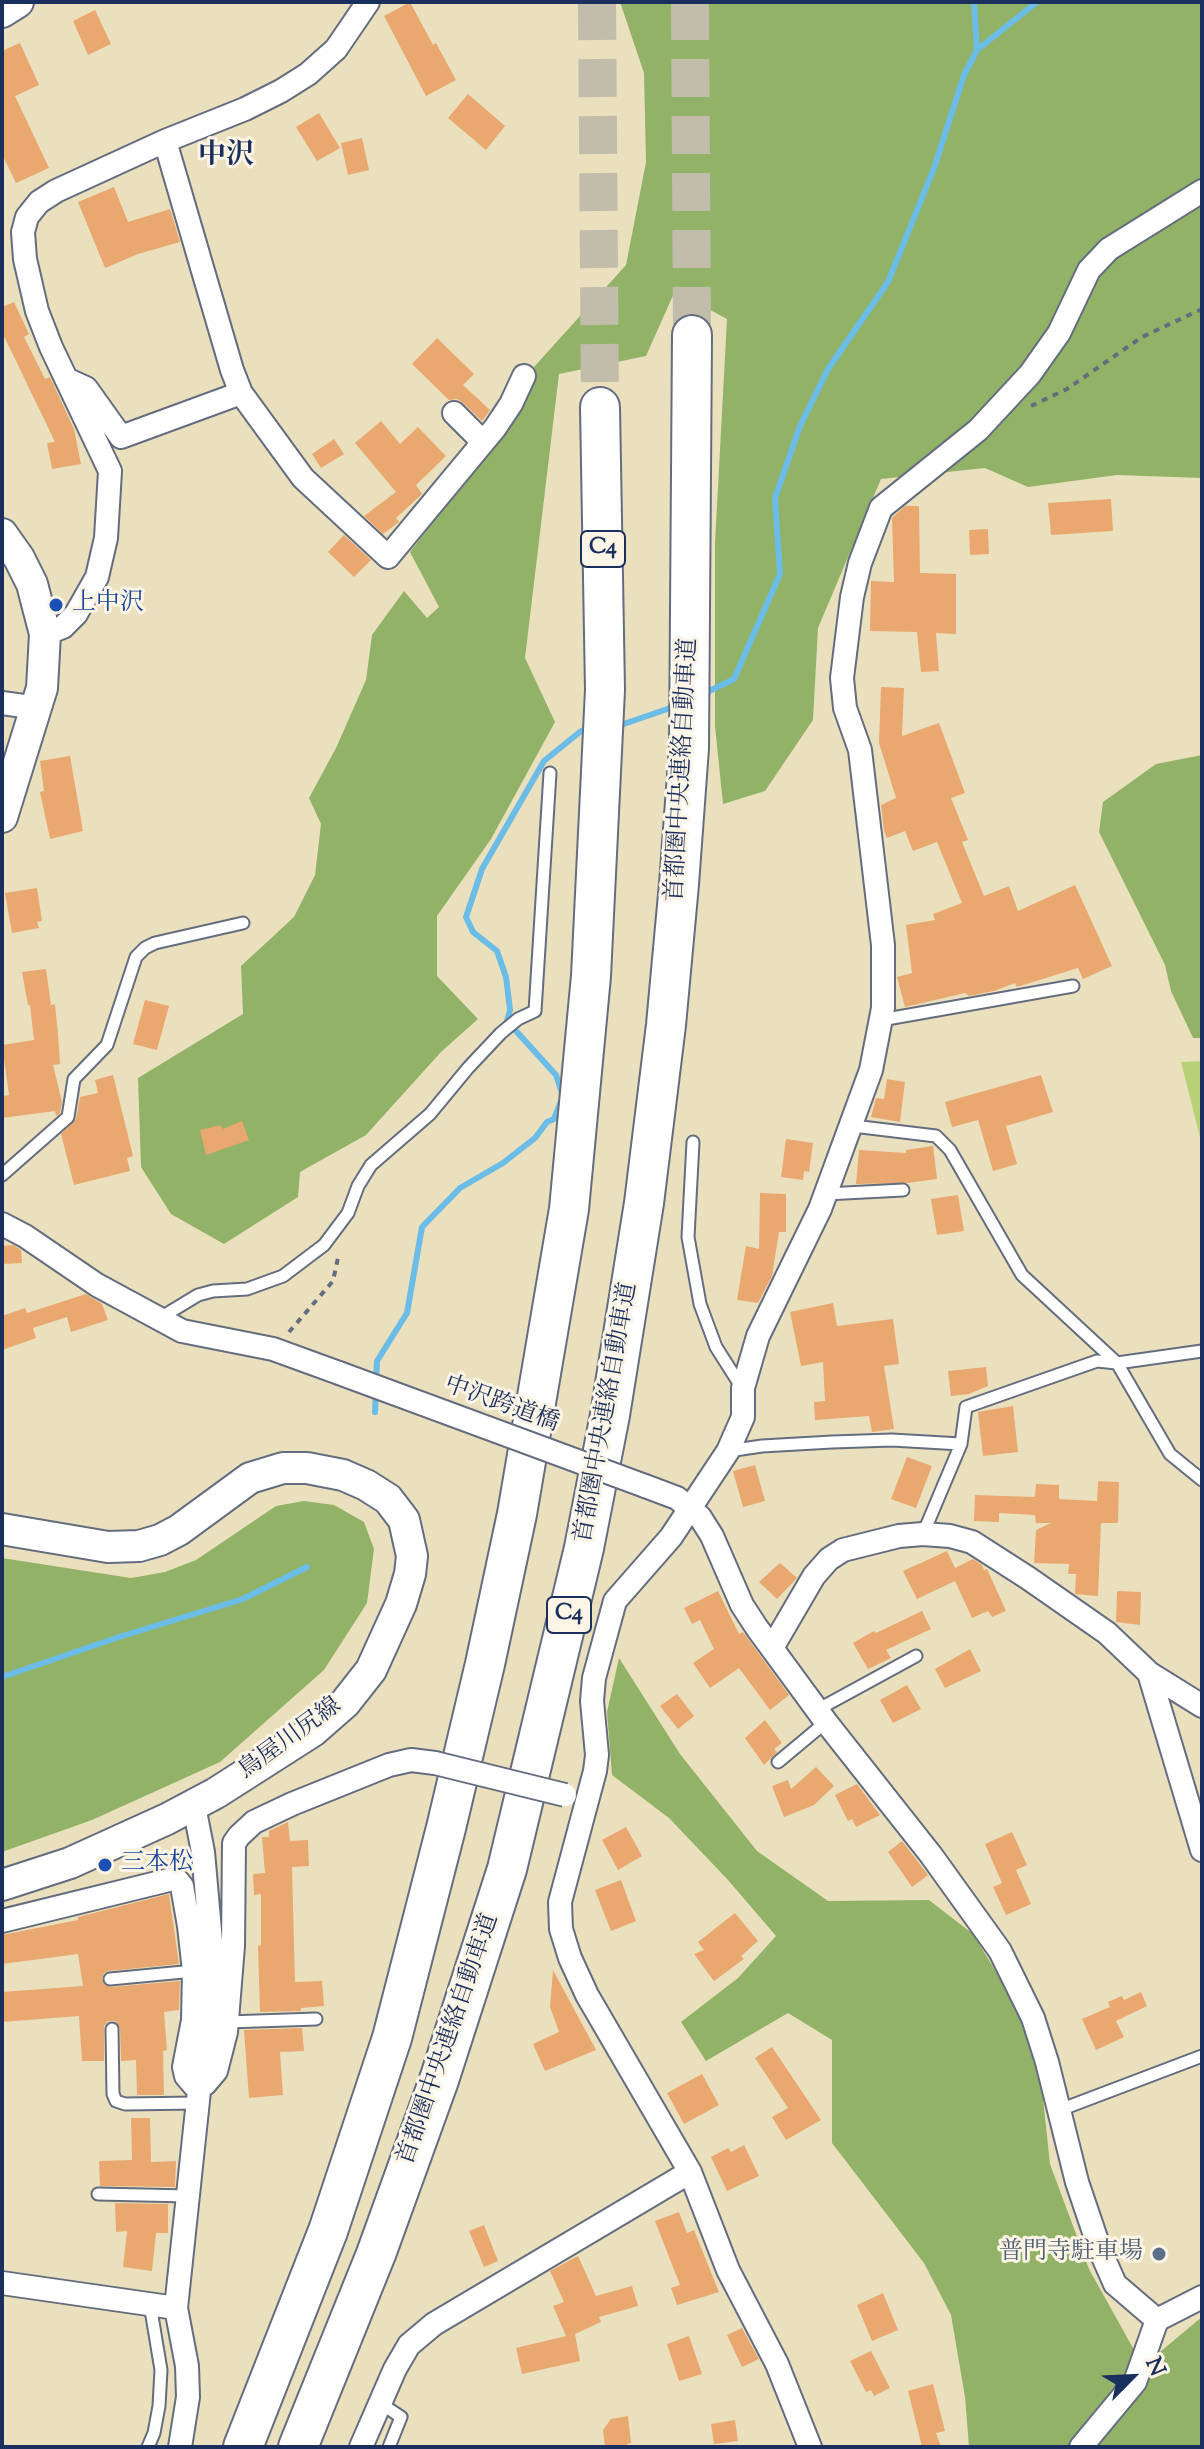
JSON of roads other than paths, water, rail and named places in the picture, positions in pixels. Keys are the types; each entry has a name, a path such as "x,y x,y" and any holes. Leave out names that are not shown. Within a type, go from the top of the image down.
{"highway":[{"name":"首都圏中央連絡自動車道","path":"298,2447 376,2254 439,2080 507,1869 584,1548 610,1415 644,1203 666,1025 689,748 692,335"},
{"name":"C4","path":"243,2447 328,2231 392,2038 485,1664 517,1514 569,1209 584,1048 605,690 600,407"}],"main road":[{"path":"2,12 18,2"},
{"path":"2,534 32,584 45,634 45,664 38,708 2,817"},
{"name":"鳥屋川尻線","path":"2,1529 83,1544 139,1546 179,1530 250,1478 272,1470 294,1467 355,1479 388,1499 407,1527 411,1545 410,1574 395,1619 365,1680 334,1713 302,1739 194,1806 87,1856 2,1885"}],"street":[{"path":"45,634 63,627 88,597 97,577 106,538 110,478 109,465 65,378 37,311 25,259 23,232 27,217 39,202 56,191 165,141 245,109 308,74 336,49 368,2"},
{"path":"165,141 241,393 303,478 388,557 483,442 511,404 524,376"},
{"path":"810,2447 777,2364 728,2270 690,2172 587,1995 561,1929 560,1902 576,1799 597,1755 592,1701 594,1678 611,1609 619,1594 671,1537 728,1451 743,1417 743,1388 758,1336 826,1194 871,1070 881,1020 883,945 860,750 845,708 842,678 852,597 873,527 881,508 978,430 1030,374 1059,333 1089,270 1109,249 1202,191"},
{"path":"65,378 86,388 121,437 241,393"},
{"path":"454,413 483,442"},
{"path":"2,703 38,708"},
{"name":"中沢跨道橋","path":"2,1224 97,1285 192,1335 273,1349 677,1498 689,1507"},
{"path":"689,1507 700,1517 712,1536 742,1605 772,1648 821,1716 931,1855 1000,1951 1033,2018 1077,2182 1100,2250 1115,2284 1157,2320"},
{"path":"772,1648 801,1595 829,1559 843,1550 923,1534 950,1536 972,1542 990,1552 1107,1633 1149,1673 1202,1706"},
{"path":"1149,1673 1202,1850"},
{"path":"198,2097 216,2071 227,2022 233,1946 234,1843 254,1822 389,1765 411,1760 435,1763 576,1799"},
{"path":"180,2447 187,2381 176,2308 214,1975 203,1852 194,1806"},
{"path":"2,1921 173,1879 182,1886 194,1971 193,2020 184,2067 198,2097"},
{"path":"361,2447 409,2345 434,2324 690,2172"},
{"path":"2,2283 176,2308"},
{"path":"1081,2447 1135,2382 1157,2320 1202,2297"}],"lane":[{"path":"158,1319 198,1295 247,1289 283,1276 324,1245 337,1231 371,1165 430,1114 501,1033 518,1019 535,1011 550,773"},
{"path":"2,1175 68,1117 74,1079 107,1045 136,957 155,943 243,923"},
{"path":"881,1020 1073,986"},
{"path":"853,1126 936,1136 950,1150 1022,1275 1117,1363 1170,1454 1202,1480"},
{"path":"693,1142 688,1237 700,1304 716,1347 743,1388"},
{"path":"826,1194 903,1190"},
{"path":"923,1534 961,1444 966,1407 1090,1363 1117,1363 1202,1351"},
{"path":"728,1451 762,1446 862,1441 961,1444"},
{"path":"778,1762 821,1716 916,1656"},
{"path":"110,1979 194,1971"},
{"path":"227,2022 316,2019"},
{"path":"112,2029 113,2094 116,2101 125,2104 198,2097"},
{"path":"1057,2111 1202,2056"},
{"path":"98,2194 188,2196"},
{"path":"148,2447 159,2406 161,2370 150,2304"},
{"path":"380,2403 401,2417 389,2447"}],"waterway":[{"path":"974,2 977,50"},
{"path":"701,695 734,679 780,574 775,498 800,426 828,369 888,282 934,168 964,75 977,50 1037,2"},
{"path":"615,727 676,706"},
{"path":"376,1381 377,1361 407,1313 422,1227 460,1188 503,1163 535,1138 547,1122 554,1119 563,1096 556,1075 507,1021 510,1010 506,977 497,951 473,932 466,917 482,869 544,761 581,731 592,730"},
{"path":"375,1412 376,1392"},
{"path":"2,1677 243,1599 307,1567"}],"tunnel":[{"path":"597,2 600,407"},
{"path":"690,2 692,335"}],"place":[{"name":"上中沢","path":"56,605"},
{"name":"三本松","path":"105,1865"},
{"name":"普門寺駐車場","path":"1159,2254"}],"district":[{"name":"中沢","path":"226,158"}]}
